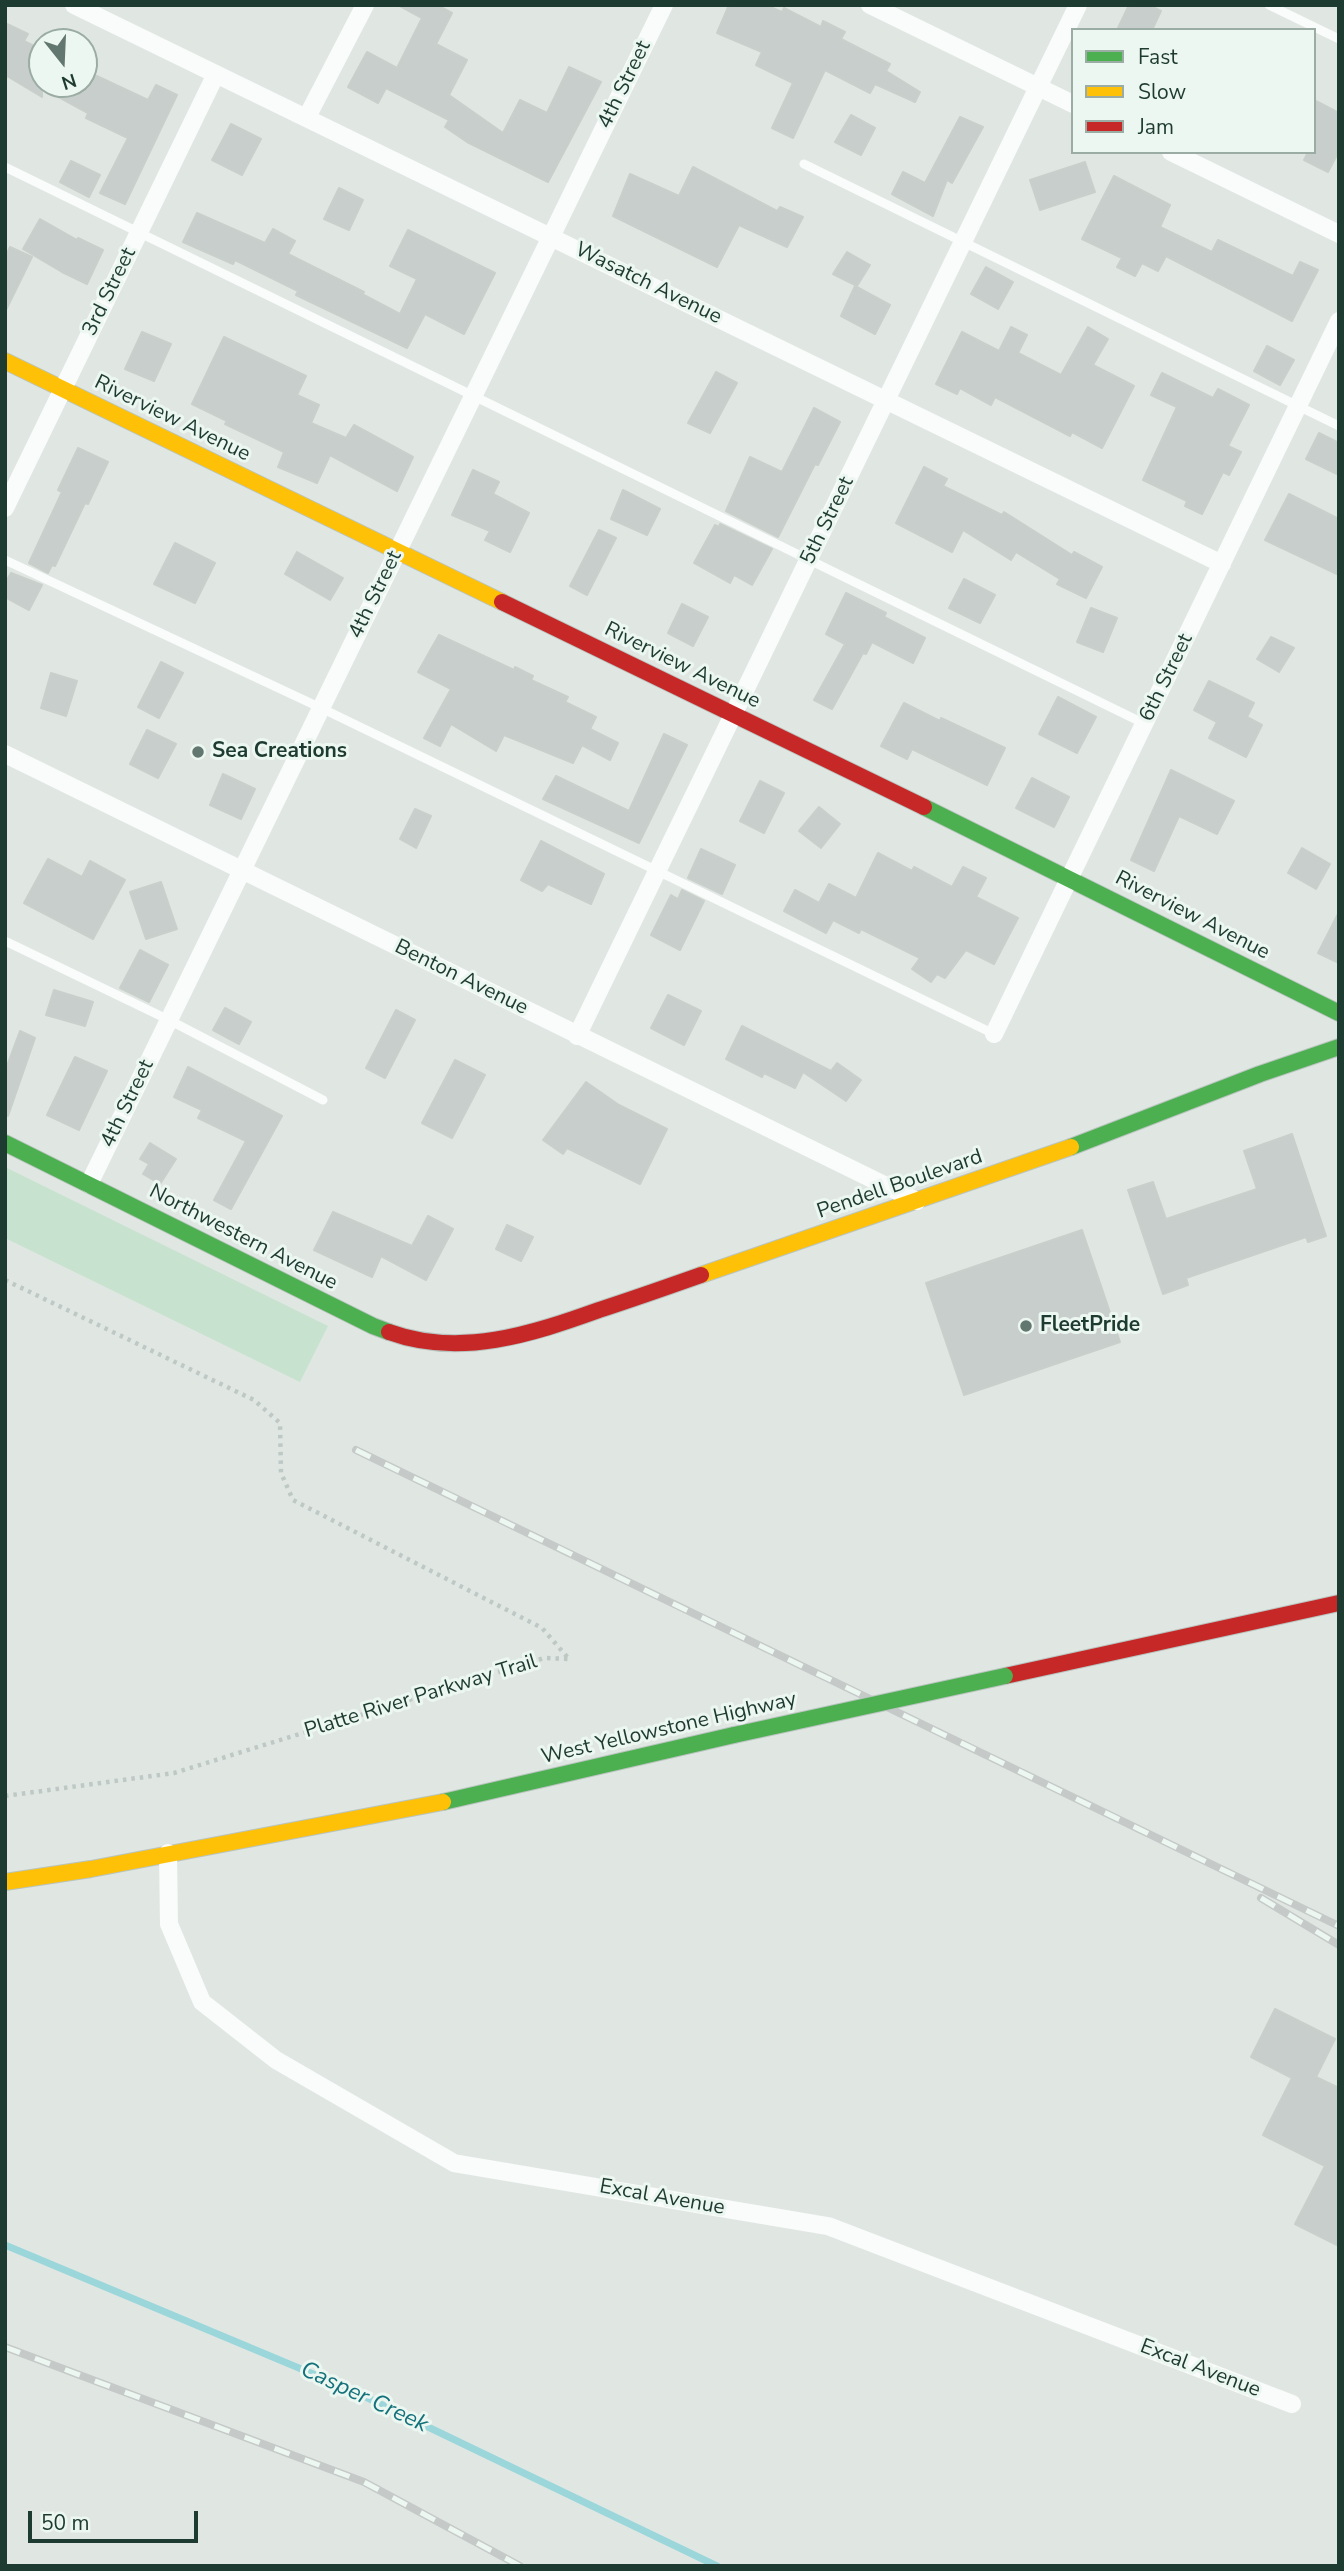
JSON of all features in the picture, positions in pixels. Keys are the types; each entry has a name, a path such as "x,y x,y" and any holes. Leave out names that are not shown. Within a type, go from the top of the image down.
{"street":[{"name":"Wasatch Avenue","path":"74,5 215,76 307,117 1222,564"},
{"path":"307,117 365,5"},
{"name":"4th Street","path":"89,1184 664,5"},
{"path":"870,5 1071,103"},
{"name":"5th Street","path":"577,1036 1078,5"},
{"name":"3rd Street","path":"5,508 215,76"},
{"path":"1175,154 1339,234"},
{"name":"6th Street","path":"994,1034 1339,321"},
{"name":"Riverview Avenue","path":"5,361 1071,879 1339,1013"},
{"name":"Benton Avenue","path":"5,754 917,1201"},
{"name":"Pendell Boulevard","path":"470,1343 503,1340 556,1325 1028,1163 1260,1074 1339,1047"},
{"name":"Northwestern Avenue","path":"5,1143 373,1326 437,1343 470,1343"},
{"name":"West Yellowstone Highway","path":"5,1882 91,1869 407,1810 734,1735 1339,1603"},
{"name":"Excal Avenue","path":"168,1853 169,1924 202,2002 276,2060 454,2163 828,2227 1292,2404"}],"lane":[{"path":"1269,5 1339,39"},
{"path":"804,164 1339,426"},
{"path":"5,167 1145,724"},
{"path":"5,561 321,708 994,1034"},
{"path":"5,941 169,1020 323,1100"}],"path":[{"name":"Platte River Parkway Trail","path":"5,1279 254,1400 280,1423 281,1473 293,1500 542,1628 569,1659 544,1658 174,1773 5,1797"}],"green space":[{"path":"5,1167 328,1326 300,1382 5,1238"}],"building":[{"path":"398,5 437,5 452,13 436,44 467,60 449,95 503,133 520,100 547,113 569,67 601,82 548,182 467,142 445,127 449,120 386,88 378,103 348,87 367,52 397,68 422,18"},
{"path":"729,5 766,5 782,12 784,8 821,27 823,21 845,32 841,39 890,64 886,71 920,92 915,102 875,84 870,93 825,70 793,138 772,128 793,83 756,65 762,52 717,33"},
{"path":"1129,5 1149,5 1161,11 1153,28 1118,28"},
{"path":"5,23 28,34 24,41 28,43 28,89 7,76 5,80"},
{"path":"98,77 148,100 156,85 177,95 125,204 100,193 128,138 86,118 88,113 60,98 98,98"},
{"path":"1316,101 1339,113 1339,151 1328,172 1304,160 1307,154 1316,154"},
{"path":"851,115 875,128 861,155 835,142"},
{"path":"960,117 983,127 952,183 947,180 933,216 892,194 903,172 925,183"},
{"path":"231,124 261,139 242,175 212,160"},
{"path":"71,161 100,175 89,197 60,182"},
{"path":"1085,162 1095,192 1040,210 1030,180"},
{"path":"693,167 777,211 780,207 803,217 787,247 739,225 717,267 613,216 630,174 679,196"},
{"path":"1114,176 1170,205 1160,227 1212,252 1218,240 1293,276 1300,262 1318,270 1292,321 1166,256 1158,271 1142,263 1135,276 1117,267 1122,258 1082,239"},
{"path":"339,188 363,200 349,230 324,219"},
{"path":"197,213 265,243 273,229 295,241 288,254 364,292 362,294 400,314 417,279 390,266 408,230 495,273 464,334 425,314 407,348 296,295 298,291 235,260 233,264 183,242"},
{"path":"40,219 77,240 78,238 103,250 87,284 23,249"},
{"path":"10,247 32,257 5,312 5,258"},
{"path":"847,252 870,265 857,286 833,274"},
{"path":"986,267 1013,282 998,309 971,294"},
{"path":"855,286 890,305 875,334 841,316"},
{"path":"1011,327 1027,335 1018,353 1061,375 1088,327 1108,339 1093,365 1134,386 1102,448 1072,432 1070,436 995,397 991,405 960,388 957,394 936,384 962,332 999,351"},
{"path":"142,332 171,344 154,381 125,369"},
{"path":"224,337 306,376 297,395 319,405 311,423 346,438 354,425 413,457 397,491 330,455 317,483 278,467 284,452 225,424 227,421 192,404"},
{"path":"1267,346 1294,360 1280,385 1254,371"},
{"path":"716,372 737,383 710,433 688,423"},
{"path":"1162,373 1213,398 1218,389 1249,405 1228,446 1241,452 1229,475 1223,472 1202,514 1185,506 1187,501 1143,480 1177,407 1151,395"},
{"path":"814,408 840,422 778,537 726,511 750,457 782,472"},
{"path":"1319,433 1339,443 1339,475 1306,459"},
{"path":"78,448 108,462 55,566 52,565 48,573 29,563 62,492 58,490"},
{"path":"924,467 947,479 943,486 1002,515 1004,512 1072,555 1074,552 1102,567 1086,598 1057,584 1060,579 1016,552 1011,560 963,530 952,552 896,523"},
{"path":"473,470 499,482 493,494 529,513 510,552 485,540 490,531 452,515"},
{"path":"623,490 660,509 647,535 611,519"},
{"path":"1289,494 1339,519 1339,575 1265,540"},
{"path":"720,524 772,549 752,585 734,575 730,583 694,563 715,525 719,527"},
{"path":"599,530 616,538 587,595 570,586"},
{"path":"175,543 215,563 195,603 154,584"},
{"path":"297,552 343,578 330,600 285,574"},
{"path":"11,573 42,585 29,610 5,597 5,583"},
{"path":"964,579 995,595 980,623 949,608"},
{"path":"846,593 886,613 884,617 925,638 913,663 872,642 832,709 814,700 845,644 826,634"},
{"path":"682,604 708,617 693,646 668,633"},
{"path":"1091,608 1117,618 1103,652 1077,642"},
{"path":"439,635 533,676 531,680 568,697 565,702 596,717 590,729 618,743 610,760 582,745 573,763 504,735 496,751 451,724 440,746 424,738 451,689 418,672"},
{"path":"1271,637 1294,648 1279,672 1257,659"},
{"path":"161,662 183,673 159,718 138,707"},
{"path":"51,673 77,681 66,716 41,708"},
{"path":"1209,681 1254,703 1247,717 1262,725 1246,757 1209,738 1217,722 1194,710"},
{"path":"1058,697 1096,717 1077,753 1039,734"},
{"path":"904,703 1005,748 987,785 912,749 907,759 881,746"},
{"path":"147,730 176,744 158,778 130,764"},
{"path":"664,734 687,745 639,843 543,799 556,776 629,811"},
{"path":"1171,770 1234,801 1217,834 1179,816 1154,871 1131,860"},
{"path":"223,774 255,789 241,819 210,805"},
{"path":"1032,778 1069,797 1054,827 1016,808"},
{"path":"760,781 784,793 764,833 740,821"},
{"path":"819,807 840,824 821,848 799,831"},
{"path":"415,809 431,816 416,848 400,839"},
{"path":"541,841 604,874 591,904 548,884 542,891 521,880"},
{"path":"1302,848 1330,864 1316,889 1288,873"},
{"path":"701,849 735,865 722,894 688,878"},
{"path":"878,853 912,871 914,867 952,887 963,867 986,878 976,897 1018,918 994,964 966,950 945,978 937,974 931,982 912,969 920,958 861,929 859,933 833,920 826,933 784,911 795,890 819,903 829,884 856,898"},
{"path":"48,859 82,877 90,861 125,880 93,939 24,903"},
{"path":"161,882 177,929 146,939 130,892"},
{"path":"682,890 704,901 680,950 651,935 671,895 678,899"},
{"path":"1339,912 1339,963 1318,953"},
{"path":"140,950 168,965 149,1002 120,988"},
{"path":"54,990 93,1002 85,1026 46,1015"},
{"path":"668,995 701,1011 684,1045 651,1028"},
{"path":"225,1008 251,1022 239,1044 213,1030"},
{"path":"396,1010 415,1020 385,1078 366,1068"},
{"path":"742,1026 831,1071 837,1063 861,1080 846,1101 803,1072 795,1088 764,1073 762,1077 726,1059"},
{"path":"20,1031 35,1038 8,1116 5,1115 5,1071"},
{"path":"75,1057 107,1071 79,1130 47,1115"},
{"path":"455,1060 485,1075 452,1138 422,1123"},
{"path":"188,1067 282,1116 231,1209 214,1200 246,1141 198,1118 202,1110 174,1097"},
{"path":"586,1082 619,1105 667,1129 640,1184 567,1148 563,1154 543,1140"},
{"path":"1292,1134 1326,1236 1308,1242 1306,1237 1186,1278 1188,1285 1163,1294 1128,1190 1153,1182 1166,1219 1257,1189 1244,1151"},
{"path":"150,1143 176,1159 160,1184 143,1174 149,1164 140,1159"},
{"path":"333,1212 412,1246 428,1216 453,1229 426,1280 381,1256 372,1277 314,1250"},
{"path":"507,1225 533,1237 521,1261 496,1249"},
{"path":"1082,1230 1120,1342 964,1395 926,1283"},
{"path":"1275,2009 1335,2039 1316,2077 1339,2088 1339,2246 1295,2224 1325,2166 1263,2135 1292,2078 1251,2057"}],"waterway":[{"name":"Casper Creek","path":"5,2245 349,2389 717,2566"}],"railway":[{"path":"356,1450 1339,1926"},
{"path":"1261,1898 1339,1945"},
{"path":"5,2347 364,2482 520,2566"}],"traffic: fast":[{"path":"924,807 1339,1013"},
{"path":"1071,1147 1260,1074 1339,1047"},
{"path":"5,1143 389,1332"},
{"path":"734,1735 1005,1676"},
{"path":"443,1802 734,1735"}],"traffic: slow":[{"path":"5,361 502,602"},
{"path":"701,1275 1071,1147"},
{"path":"5,1882 91,1869 443,1802"}],"traffic: jam":[{"path":"502,602 924,807"},
{"path":"389,1332 416,1340 442,1343 495,1340 548,1327 701,1275"},
{"path":"1005,1676 1339,1603"}],"place":[{"name":"Sea Creations","path":"198,752"},
{"name":"FleetPride","path":"1026,1326"}]}
